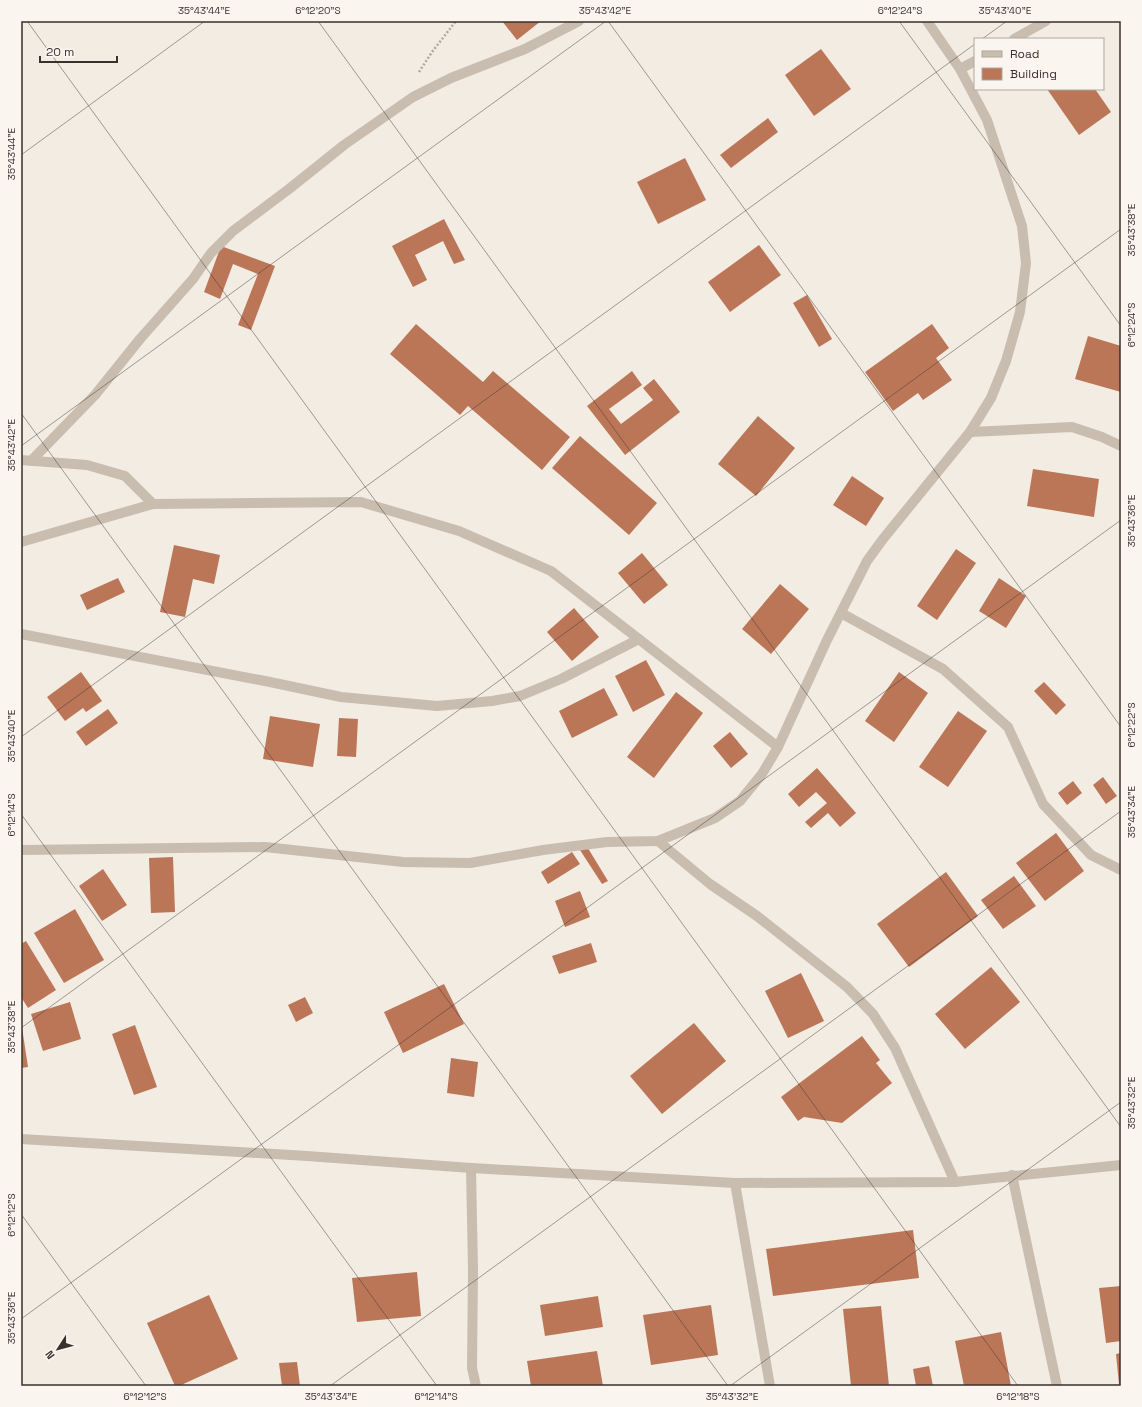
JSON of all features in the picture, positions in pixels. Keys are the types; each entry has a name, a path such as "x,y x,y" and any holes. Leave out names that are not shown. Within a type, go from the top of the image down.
{"street":[{"path":"26,460 95,396 140,338 193,279 211,254 232,231 344,145 413,97 451,78 525,49 579,21"},
{"path":"21,850 265,847 403,862 470,863 543,850 600,843 658,841 714,818 740,800 762,774 778,747 867,561 883,539 970,432 991,398 1006,361 1020,312 1026,263 1022,226 987,120 960,69 926,21"},
{"path":"1016,38 1046,21"},
{"path":"960,69 974,61"},
{"path":"970,432 1072,428 1102,437 1121,446"},
{"path":"26,460 87,464 125,476 153,504"},
{"path":"21,542 153,504 361,502 459,531 551,571 778,747"},
{"path":"841,613 943,669 1008,728 1043,804 1092,855 1121,870"},
{"path":"21,634 341,697 437,706 492,701 520,696 561,679 639,639"},
{"path":"658,841 710,884 757,916 847,987 872,1014 895,1048 955,1182"},
{"path":"21,1139 315,1156 472,1168 735,1183 955,1182 1121,1165"},
{"path":"472,1168 472,1368 476,1386"},
{"path":"1012,1175 1056,1386"},
{"path":"735,1183 770,1386"}],"path":[{"path":"413,97 417,76 432,52 456,21"}],"building":[{"path":"502,21 541,21 517,40"},
{"path":"821,49 851,89 814,116 785,75"},
{"path":"1048,90 1096,90 1111,112 1079,135"},
{"path":"768,118 778,132 731,168 720,155"},
{"path":"685,158 706,200 658,224 637,182"},
{"path":"444,219 465,260 454,264 443,241 415,255 427,280 413,287 392,246"},
{"path":"759,245 781,275 730,312 708,282"},
{"path":"221,246 275,266 251,330 238,325 258,274 233,264 220,299 204,292"},
{"path":"807,295 832,339 819,347 793,303"},
{"path":"416,324 483,382 493,371 570,437 542,470 468,406 460,415 390,354"},
{"path":"932,324 949,348 936,358 952,380 923,400 918,393 893,411 865,372"},
{"path":"1088,336 1121,346 1121,392 1075,379"},
{"path":"632,371 642,385 609,409 621,424 653,400 643,388 654,379 680,412 625,455 587,406"},
{"path":"758,416 795,448 756,496 718,464"},
{"path":"580,436 657,503 629,535 552,468"},
{"path":"1033,469 1099,479 1094,517 1027,506"},
{"path":"852,476 884,498 866,526 833,505"},
{"path":"174,545 220,555 214,584 193,579 185,617 160,612"},
{"path":"956,549 976,563 937,620 917,606"},
{"path":"642,553 668,585 644,604 618,573"},
{"path":"118,578 125,592 87,610 80,595"},
{"path":"999,578 1026,596 1006,628 979,611"},
{"path":"780,584 809,609 771,654 742,629"},
{"path":"574,608 599,637 572,661 547,632"},
{"path":"646,660 665,695 633,712 615,676"},
{"path":"81,672 102,701 86,712 83,708 65,721 47,697"},
{"path":"899,672 928,693 894,742 865,721"},
{"path":"1044,682 1066,705 1056,715 1034,691"},
{"path":"604,688 618,715 572,738 559,711"},
{"path":"676,692 703,713 654,778 627,757"},
{"path":"108,709 118,723 86,746 76,732"},
{"path":"958,711 987,731 948,787 919,767"},
{"path":"270,716 320,724 313,767 263,759"},
{"path":"339,718 358,719 356,757 337,756"},
{"path":"730,732 748,754 731,768 713,746"},
{"path":"817,768 856,813 840,827 828,813 811,828 805,822 827,803 816,792 799,807 788,794"},
{"path":"1103,777 1117,796 1106,804 1093,785"},
{"path":"1073,781 1082,793 1067,805 1058,793"},
{"path":"1056,833 1084,871 1045,901 1016,863"},
{"path":"586,845 608,881 602,884 580,850"},
{"path":"572,852 580,864 548,884 541,872"},
{"path":"173,857 175,912 151,913 149,858"},
{"path":"103,869 127,905 102,921 79,886"},
{"path":"946,872 978,916 909,967 877,924"},
{"path":"1014,876 1036,906 1003,929 981,900"},
{"path":"580,891 590,917 565,927 555,901"},
{"path":"75,909 104,960 64,983 34,933"},
{"path":"26,941 56,990 28,1008 21,997 21,944"},
{"path":"591,943 597,962 559,974 552,956"},
{"path":"991,967 1020,1002 965,1049 935,1014"},
{"path":"801,973 824,1021 788,1038 765,991"},
{"path":"444,984 464,1024 403,1053 384,1012"},
{"path":"305,997 313,1013 296,1022 288,1005"},
{"path":"70,1002 81,1039 43,1051 31,1014"},
{"path":"21,1021 28,1067 21,1068"},
{"path":"694,1023 726,1061 662,1114 630,1076"},
{"path":"135,1025 157,1087 134,1095 112,1034"},
{"path":"862,1036 880,1060 876,1063 892,1083 842,1123 804,1117 798,1121 781,1097"},
{"path":"451,1058 478,1062 474,1097 447,1093"},
{"path":"913,1230 919,1278 773,1296 766,1249"},
{"path":"417,1272 421,1316 357,1322 352,1278"},
{"path":"1121,1286 1121,1341 1106,1343 1099,1288"},
{"path":"209,1295 238,1359 179,1386 175,1386 147,1323"},
{"path":"598,1296 603,1327 545,1336 540,1305"},
{"path":"711,1305 718,1355 651,1365 643,1315"},
{"path":"881,1306 889,1386 851,1386 843,1309"},
{"path":"1001,1332 1011,1386 964,1386 955,1341"},
{"path":"597,1351 603,1386 531,1386 527,1361"},
{"path":"1121,1353 1121,1384 1119,1384 1116,1354"},
{"path":"297,1362 300,1386 282,1386 279,1363"},
{"path":"929,1366 933,1386 916,1386 913,1369"}]}
